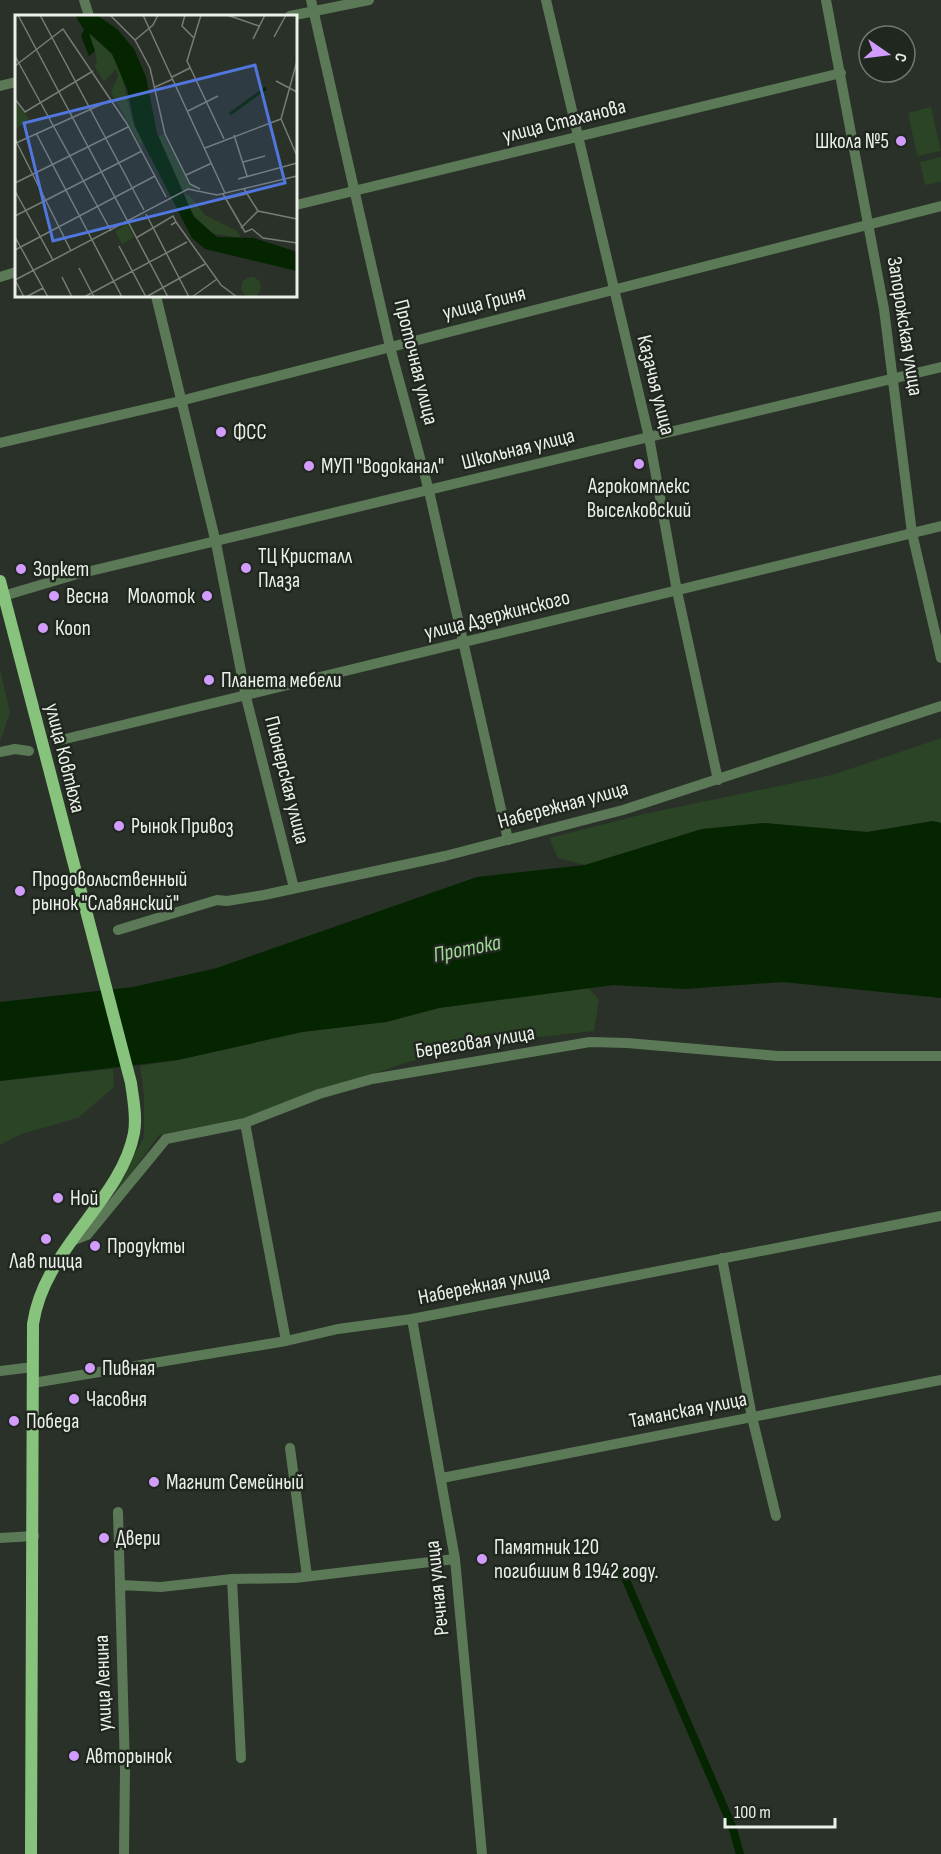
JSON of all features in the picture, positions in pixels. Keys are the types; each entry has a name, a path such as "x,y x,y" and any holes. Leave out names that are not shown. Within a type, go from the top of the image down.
{"main road":[{"name":"улица Ковтюха","path":"0,581 2,596 131,1083 135,1111 130,1147 118,1174 71,1241"},
{"path":"31,1854 33,1324 38,1300 71,1241"}],"street":[{"path":"84,0 89,15"},
{"path":"292,15 312,5 369,0"},
{"name":"Казачья улица","path":"546,0 612,290 649,437 676,591 717,780"},
{"name":"Запорожская улица","path":"826,0 869,225 894,378 912,533 941,658"},
{"name":"Проточная улица","path":"312,5 390,346 429,491 508,840"},
{"name":"улица Стаханова","path":"297,205 841,73"},
{"path":"0,86 15,82"},
{"name":"улица Гриня","path":"0,443 180,401 941,206"},
{"path":"0,277 15,272"},
{"name":"Пионерская улица","path":"156,297 216,543 246,696 294,888"},
{"name":"Школьная улица","path":"2,596 74,575 216,543 941,367"},
{"name":"улица Дзержинского","path":"61,740 941,526"},
{"name":"Набережная улица","path":"118,930 217,900 227,901 294,888 508,840 623,810 941,706"},
{"path":"0,752 15,749 29,750"},
{"name":"Береговая улица","path":"71,1241 87,1235 166,1139 245,1123 319,1094 372,1079 590,1042 778,1056 941,1056"},
{"path":"245,1123 286,1341"},
{"name":"Набережная улица","path":"33,1383 286,1341 338,1329 412,1319 941,1216"},
{"path":"722,1258 752,1417 776,1516"},
{"name":"Речная улица","path":"412,1319 455,1559 482,1854"},
{"path":"0,1371 33,1367"},
{"name":"Таманская улица","path":"442,1478 941,1380"},
{"path":"290,1448 307,1576"},
{"name":"улица Ленина","path":"118,1512 125,1770 124,1854"},
{"path":"0,1538 34,1536"},
{"path":"120,1585 160,1587 232,1579 307,1576 455,1559"},
{"path":"232,1579 242,1758"}],"shaded area":[{"path":"931,107 941,151 917,156 908,113"},
{"path":"941,157 941,182 925,185 920,162"},
{"path":"0,670 10,713 0,742"},
{"path":"941,738 941,823 933,821 867,832 764,823 702,829 585,865 558,858 549,838 644,814 832,775"},
{"path":"589,988 599,1000 594,1031 495,1042 408,1062 243,1118 159,1135 118,1191 114,1191 144,1137 144,1096 140,1066 178,1060 302,1032 386,1022 439,1008"},
{"path":"113,1069 114,1087 78,1118 21,1134 0,1145 0,1081"}],"water":[{"name":"Протока","path":"933,821 941,823 941,998 783,982 685,989 613,985 439,1008 386,1022 302,1032 178,1060 0,1081 0,1002 133,987 217,968 477,877 585,865 702,829 764,823 867,832"}],"waterway":[{"path":"623,1573 732,1826 740,1854"}],"place":[{"name":"Школа №5","path":"901,141"},
{"name":"ФСС","path":"221,432"},
{"name":"Агрокомплекс Выселковский","path":"639,464"},
{"name":"МУП \"Водоканал\"","path":"309,466"},
{"name":"ТЦ Кристалл Плаза","path":"246,568"},
{"name":"Зоркет","path":"21,569"},
{"name":"Весна","path":"54,596"},
{"name":"Молоток","path":"207,596"},
{"name":"Кооп","path":"43,628"},
{"name":"Планета мебели","path":"209,680"},
{"name":"Рынок Привоз","path":"119,826"},
{"name":"Продовольственный рынок \"Славянский\"","path":"20,891"},
{"name":"Ной","path":"58,1198"},
{"name":"Лав пицца","path":"46,1239"},
{"name":"Продукты","path":"95,1246"},
{"name":"Пивная","path":"90,1368"},
{"name":"Часовня","path":"74,1399"},
{"name":"Победа","path":"14,1421"},
{"name":"Магнит Семейный","path":"154,1482"},
{"name":"Двери","path":"104,1538"},
{"name":"Памятник 120 погибшим в 1942 году.","path":"482,1559"},
{"name":"Авторынок","path":"74,1756"}]}
